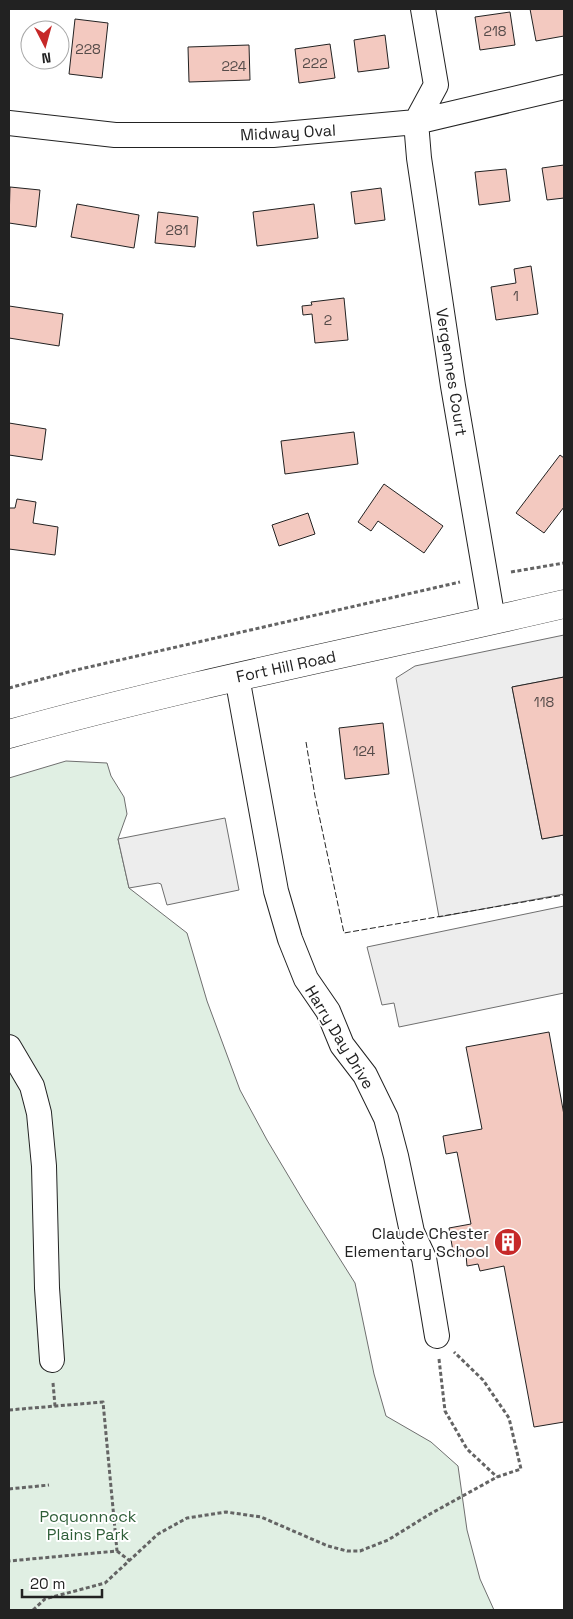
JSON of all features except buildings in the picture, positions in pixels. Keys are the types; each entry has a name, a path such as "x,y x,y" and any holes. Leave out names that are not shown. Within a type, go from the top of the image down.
{"main road":[{"name":"Fort Hill Road","path":"9,734 237,677 564,604"}],"street":[{"path":"416,122 436,85 423,9"},
{"name":"Midway Oval","path":"9,123 116,134 272,135 416,122 564,86"},
{"name":"Vergennes Court","path":"416,122 419,158 453,386 493,620"},
{"name":"Harry Day Drive","path":"237,677 267,848 284,920 306,980 328,1011 342,1045 365,1075 386,1118 412,1232 424,1258 437,1336"},
{"path":"9,1047 32,1086 39,1113 44,1166 47,1288 52,1360"}],"path":[{"path":"516,570 564,563"},
{"path":"9,688 66,673 459,582"},
{"path":"34,1610 45,1599 105,1584 158,1534 186,1518 226,1512 261,1516 328,1546 347,1551 360,1550 388,1540 430,1514 497,1478 520,1469 508,1418 483,1380 437,1336"},
{"path":"437,1336 445,1410 467,1449 497,1478"},
{"path":"9,1410 103,1402 117,1551"},
{"path":"9,1488 50,1484"},
{"path":"9,1561 117,1551 130,1561"}],"green space":[{"name":"Poquonnock Plains Park","path":"66,761 107,763 111,776 124,797 127,814 118,839 129,888 187,933 207,1001 240,1090 267,1140 355,1283 374,1374 386,1416 431,1442 458,1466 467,1530 480,1579 494,1610 9,1610 9,778"}],"shaded area":[{"path":"564,635 564,677 512,687 542,839 564,835 564,894 439,917 396,678 415,666"},
{"path":"225,818 239,890 167,905 161,884 129,888 118,839"},
{"path":"564,906 564,993 399,1027 394,1003 382,1005 367,947"}],"fence":[{"path":"306,742 315,796 344,933 564,895"}],"place":[{"name":"Claude Chester Elementary School","path":"508,1242"}]}
